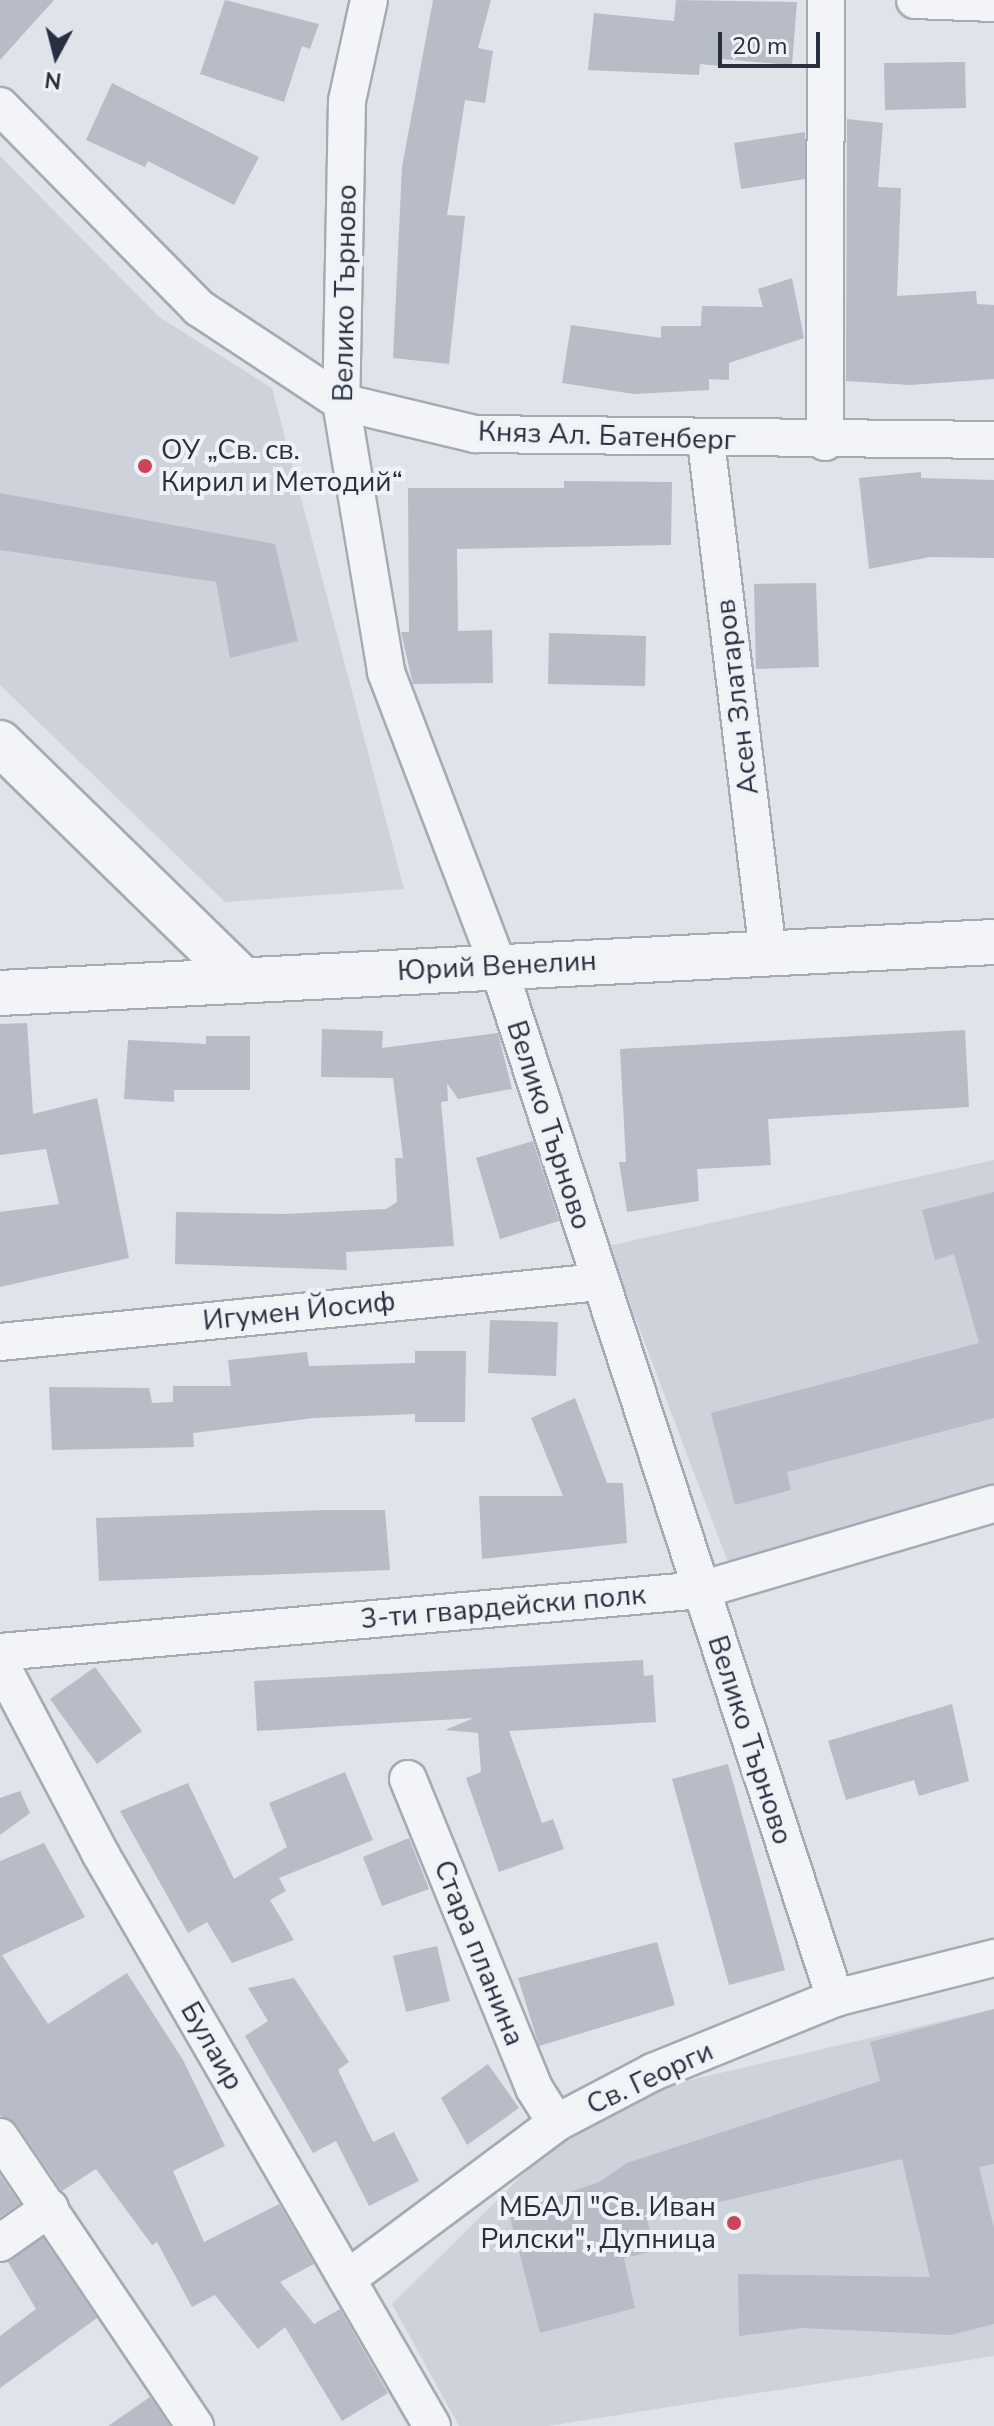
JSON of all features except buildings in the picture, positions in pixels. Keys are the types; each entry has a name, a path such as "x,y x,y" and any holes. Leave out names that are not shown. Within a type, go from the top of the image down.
{"street":[{"name":"Велико Търново","path":"369,0 347,101 341,402 386,672 498,966 835,1998"},
{"path":"825,442 826,0"},
{"path":"915,0 994,3"},
{"name":"Княз Ал. Батенберг","path":"0,106 199,308 341,402 475,434 706,441 994,440"},
{"name":"Асен Златаров","path":"706,441 768,953"},
{"path":"0,743 240,977"},
{"name":"Юрий Венелин","path":"0,993 240,977 994,942"},
{"name":"Игумен Йосиф","path":"0,1342 599,1282"},
{"name":"3-ти гвардейски полк","path":"0,1652 701,1590 994,1504"},
{"name":"Булаир","path":"0,1663 92,1840 432,2426"},
{"name":"Стара планина","path":"408,1779 534,2088 556,2123"},
{"name":"Св. Георги","path":"347,2279 556,2123 653,2072 835,1998 994,1958"},
{"path":"0,2137 195,2426"},
{"path":"0,2243 50,2208"}],"shaded area":[{"name":"ОУ „Св. св. Кирил и Методий“","path":"0,156 159,317 272,388 404,889 225,902 0,685"},
{"path":"994,1160 994,1487 729,1565 608,1246"},
{"name":"МБАЛ \"Св. Иван Рилски\", Дупница","path":"994,2009 994,2356 548,2426 459,2426 392,2304 556,2142 660,2087"}],"place":[{"name":"ОУ „Св. св. Кирил и Методий“","path":"145,466"},
{"name":"МБАЛ \"Св. Иван Рилски\", Дупница","path":"734,2223"}]}
